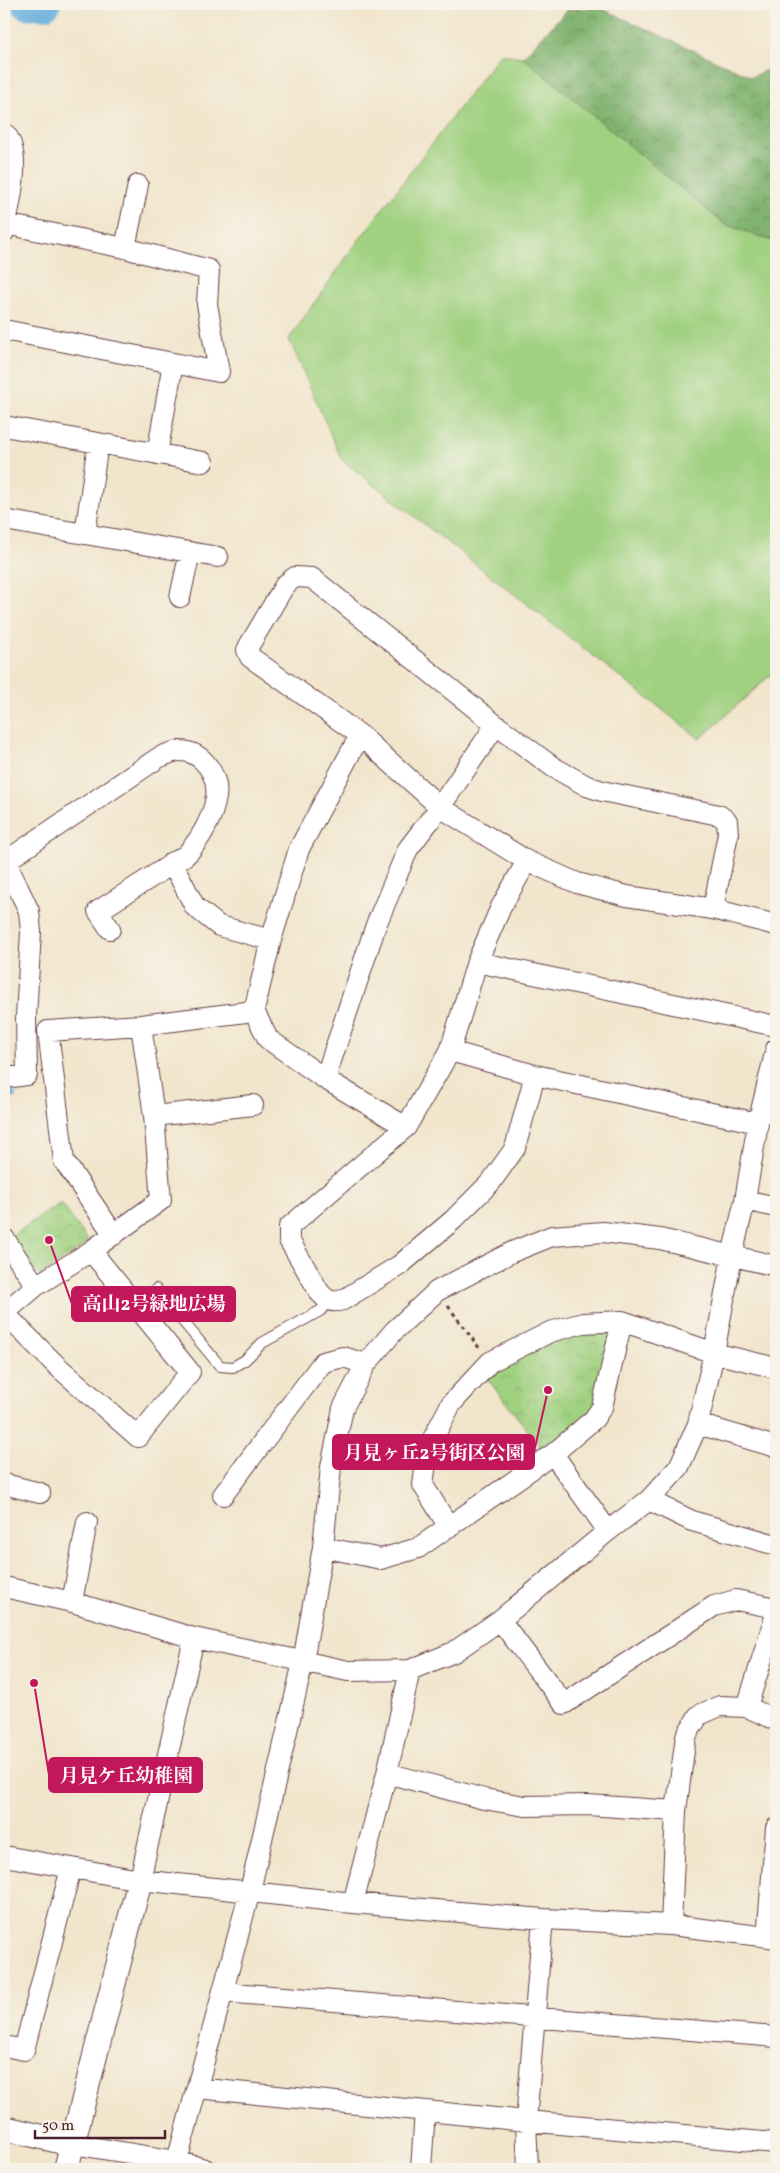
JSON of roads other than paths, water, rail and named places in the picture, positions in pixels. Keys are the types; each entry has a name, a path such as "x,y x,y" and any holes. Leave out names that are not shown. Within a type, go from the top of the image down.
{"street":[{"path":"4,133 11,143 15,160 4,228 124,248 209,270 207,304 219,372 4,330"},
{"path":"124,248 138,185"},
{"path":"157,454 173,363"},
{"path":"4,426 203,462"},
{"path":"85,534 98,443"},
{"path":"4,520 218,557"},
{"path":"180,597 190,552"},
{"path":"713,909 728,834 727,820 719,816 587,786 553,767 496,725 312,578 295,577 285,585 250,644 248,654 253,660 360,735 440,807 527,861 577,883 627,896 713,909 776,925"},
{"path":"325,1079 388,893 408,849 440,807 496,725"},
{"path":"360,735 300,849 270,940 254,1011 268,1039 325,1079 406,1127"},
{"path":"8,1077 27,1075 26,1016 31,932 28,911 5,860 158,758 180,751 188,753 204,762 211,770 216,790 214,807 195,845 186,854 98,911 110,929"},
{"path":"527,861 501,907 477,962 450,1052 406,1127 289,1227 288,1232 292,1246 320,1293 334,1303 343,1300 400,1264 453,1220 490,1182 515,1148 535,1075"},
{"path":"172,862 195,907 219,926 270,940"},
{"path":"477,962 776,1026"},
{"path":"114,1235 64,1161 48,1031 141,1026 254,1011"},
{"path":"91,1251 190,1372 138,1437 56,1365 4,1313 36,1286 91,1251 161,1200 154,1116 141,1026"},
{"path":"4,1587 72,1602 194,1638 348,1671 410,1670 454,1652 500,1620 608,1531 649,1500 679,1467 698,1424 745,1200 758,1123 776,1049"},
{"path":"450,1052 535,1075 758,1123"},
{"path":"154,1116 253,1105"},
{"path":"745,1200 776,1207"},
{"path":"177,2161 250,1891 303,1662 323,1547 332,1467 343,1408 366,1364 394,1331 437,1291 512,1252 552,1236 603,1232 660,1239 776,1266"},
{"path":"4,1238 36,1286"},
{"path":"323,1547 381,1559 418,1548 553,1454 594,1419 602,1407 622,1322"},
{"path":"449,1527 423,1485 428,1448 451,1404 490,1362 550,1332 583,1323 622,1322 714,1353 776,1368"},
{"path":"223,1495 323,1362 343,1357 366,1364"},
{"path":"698,1424 776,1447"},
{"path":"553,1454 608,1531"},
{"path":"4,1484 40,1493"},
{"path":"649,1500 692,1521 776,1545"},
{"path":"72,1602 87,1522"},
{"path":"500,1620 564,1704 714,1606 736,1600 776,1608"},
{"path":"747,1707 776,1614"},
{"path":"66,2169 140,1880 194,1638"},
{"path":"354,1903 387,1773 410,1670"},
{"path":"670,1924 676,1811 686,1736 699,1715 720,1706 747,1707 776,1720"},
{"path":"387,1773 484,1798 525,1806 588,1806 676,1811"},
{"path":"4,1856 140,1880 354,1903 543,1919 670,1924 772,1937 776,1828"},
{"path":"4,2046 24,2050 71,1868"},
{"path":"528,2169 526,2121 543,1919"},
{"path":"223,1992 776,2037"},
{"path":"197,2088 526,2121 776,2143"},
{"path":"421,2169 425,2111"},
{"path":"4,2128 72,2144 177,2161 205,2169"}],"lane":[{"path":"156,1290 220,1366 234,1367 245,1360 262,1343 320,1311 330,1301"}],"waterway":[{"path":"27,4 45,4"},
{"path":"5,1082 14,1096"}],"place":[{"name":"高山2号緑地広場","path":"49,1240"},
{"name":"月見ヶ丘2号街区公園","path":"548,1390"},
{"name":"月見ケ丘幼稚園","path":"34,1683"}]}
